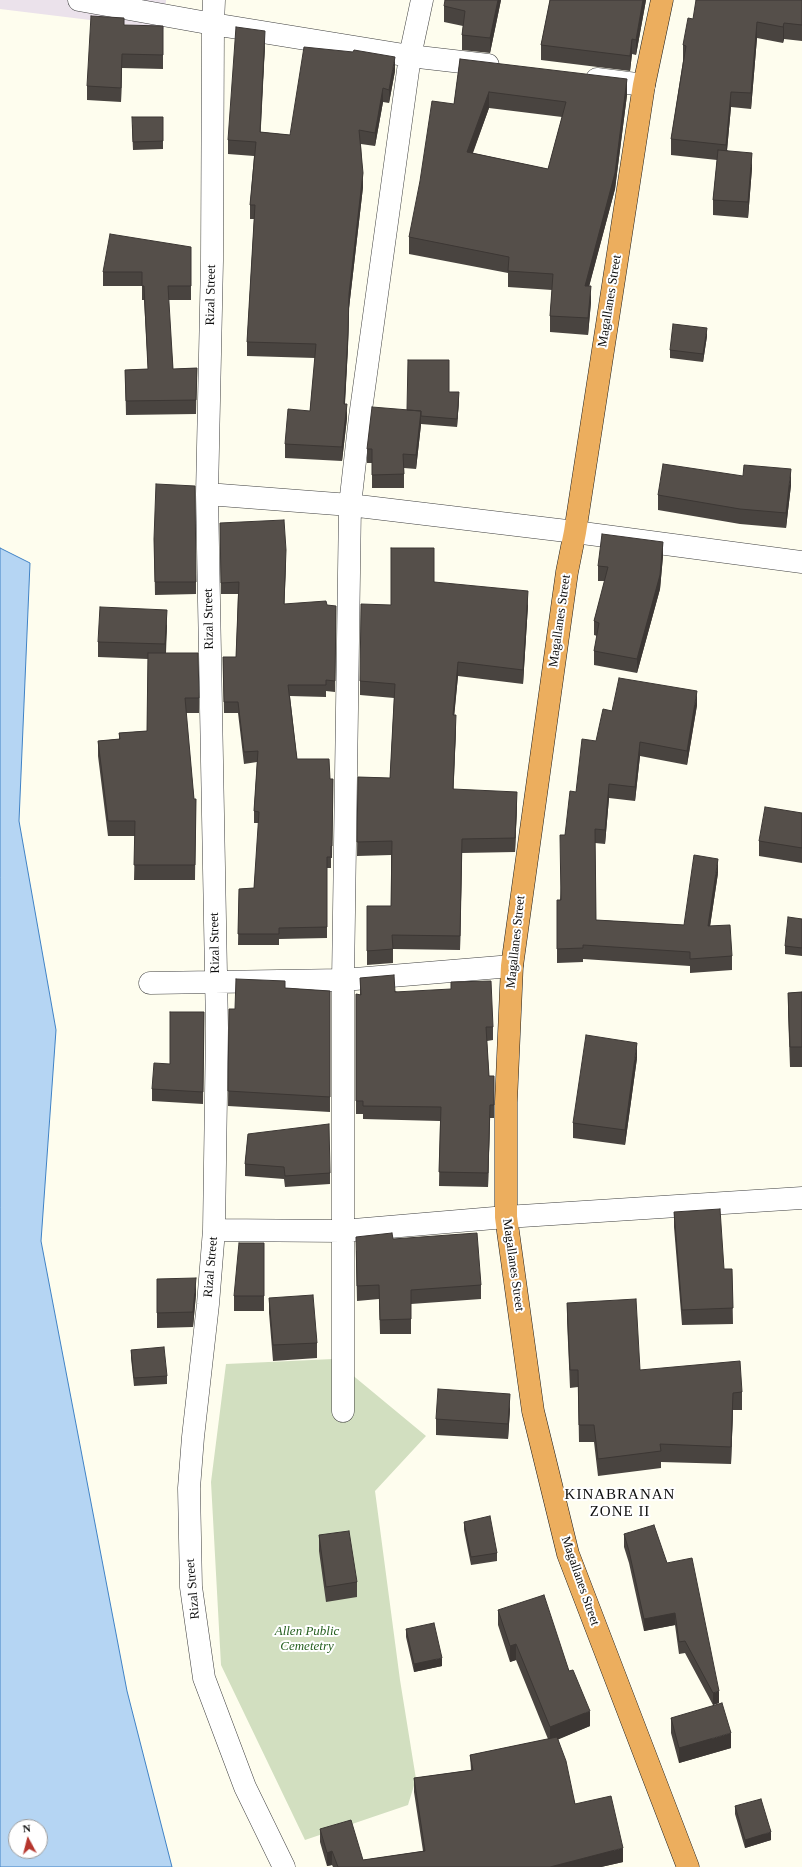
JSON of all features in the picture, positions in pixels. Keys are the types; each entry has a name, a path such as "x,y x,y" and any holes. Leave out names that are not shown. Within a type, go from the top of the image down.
{"highway":[{"name":"Magallanes Street","path":"662,0 644,85 575,532 567,572 512,966 506,1102 506,1217 533,1411 568,1554 688,1867"}],"street":[{"path":"79,0 212,24 410,56 511,68"},
{"name":"Rizal Street","path":"214,0 212,24 212,261 207,494 218,1028 214,1230 189,1488 191,1587 204,1678 245,1787 284,1867"},
{"path":"343,1411 343,980 350,505 360,417 410,56 422,0"},
{"path":"574,76 644,85"},
{"path":"207,494 350,505 575,532 802,562"},
{"path":"150,983 343,980 512,966"},
{"path":"214,1230 342,1231 506,1217 802,1198"}],"shaded area":[{"path":"0,0 166,0 164,29 0,9"}],"green space":[{"name":"Allen Public Cemetetry","path":"333,1359 426,1436 375,1491 400,1680 416,1779 408,1805 305,1840 221,1665 211,1482 226,1364"}],"water":[{"path":"0,548 30,563 19,821 56,1030 41,1241 127,1691 172,1867 0,1867"}],"building":[{"path":"445,0 498,0 490,38 462,35 465,11 444,6"},
{"path":"550,0 643,0 636,40 632,39 630,56 541,45"},
{"path":"696,0 802,0 802,25 784,23 783,27 757,22 751,93 731,92 726,145 671,139 686,46 683,45 688,18 693,19"},
{"path":"91,16 124,18 124,25 163,26 163,55 122,54 121,88 87,86"},
{"path":"236,27 265,31 260,132 290,135 304,47 353,52 354,50 395,57 389,90 383,88 375,133 359,130 363,173 349,294 344,404 347,404 342,447 285,444 288,409 310,411 316,344 247,342 255,205 250,205 256,142 228,140"},
{"path":"460,59 627,79 615,173 585,286 591,286 588,318 550,316 553,274 508,271 509,257 409,237 420,181 432,101 454,104","holes":["489,92 566,102 548,169 467,152"]},
{"path":"132,117 163,117 163,141 133,142"},
{"path":"718,150 752,153 748,202 713,200"},
{"path":"110,234 191,247 191,286 168,286 173,369 197,368 196,400 126,401 125,370 148,369 144,286 142,286 142,272 103,272"},
{"path":"673,324 707,328 703,354 670,350"},
{"path":"408,360 449,360 449,392 459,392 457,419 421,416 421,411 407,410"},
{"path":"372,407 421,411 416,455 403,454 404,474 372,475 372,449 367,449"},
{"path":"663,464 743,476 744,465 791,469 786,513 740,509 658,495"},
{"path":"156,484 195,486 196,582 155,582 154,539"},
{"path":"284,520 286,550 284,604 326,601 327,605 336,606 335,681 326,680 326,685 288,685 297,759 329,759 330,779 333,779 332,846 331,857 327,857 327,927 279,928 279,934 238,934 239,889 254,888 259,812 254,811 258,751 244,752 238,702 224,702 223,657 236,657 239,582 221,583 220,523"},
{"path":"602,534 663,542 660,575 637,659 594,651 599,623 594,621 608,567 598,566"},
{"path":"391,548 434,548 434,582 528,591 523,670 458,662 453,715 456,715 453,789 517,792 515,838 462,839 460,936 392,935 393,949 367,951 367,906 391,906 392,841 357,842 358,777 390,778 395,684 360,681 361,604 391,605"},
{"path":"100,607 167,610 165,644 98,642"},
{"path":"148,653 198,653 199,698 185,698 194,799 196,799 195,865 134,865 135,821 108,821 98,741 120,739 119,733 147,731"},
{"path":"619,678 697,691 687,751 640,742 635,787 609,784 605,830 595,829 596,920 684,925 694,855 718,859 708,926 730,925 732,956 690,959 690,952 583,945 583,948 557,949 557,900 561,900 560,835 565,835 570,791 576,792 582,739 596,741 603,709 612,711"},
{"path":"765,807 802,813 802,848 759,841"},
{"path":"788,917 802,919 802,948 785,946"},
{"path":"394,975 395,992 451,989 451,982 491,981 493,1027 486,1027 489,1076 494,1076 494,1105 490,1105 488,1173 439,1172 441,1107 363,1106 363,1101 356,1101 356,994 361,995 360,978"},
{"path":"236,979 285,981 285,988 330,991 330,1097 228,1091 229,1009 235,1009"},
{"path":"802,992 802,1047 790,1047 788,993"},
{"path":"170,1012 204,1012 203,1092 152,1089 154,1063 170,1064"},
{"path":"586,1035 637,1043 625,1130 573,1123"},
{"path":"329,1124 330,1173 285,1176 284,1167 245,1164 248,1134"},
{"path":"720,1209 724,1269 732,1269 733,1308 682,1310 674,1212"},
{"path":"392,1233 393,1239 477,1233 481,1285 411,1290 411,1319 380,1320 379,1285 357,1286 356,1237"},
{"path":"239,1243 264,1243 264,1296 234,1296"},
{"path":"196,1278 193,1312 157,1313 157,1279"},
{"path":"313,1295 317,1343 273,1345 269,1298"},
{"path":"636,1299 640,1370 740,1361 742,1392 733,1393 731,1447 660,1444 661,1451 598,1459 594,1425 579,1425 578,1370 570,1370 567,1303"},
{"path":"164,1347 167,1376 134,1378 131,1350"},
{"path":"438,1389 510,1394 508,1424 436,1419"},
{"path":"490,1516 497,1553 471,1557 464,1522"},
{"path":"654,1525 667,1563 692,1558 719,1691 713,1693 685,1641 679,1642 675,1613 644,1619 624,1534"},
{"path":"349,1531 357,1582 326,1587 319,1535"},
{"path":"544,1595 569,1671 573,1670 590,1711 550,1727 516,1644 510,1646 498,1610"},
{"path":"434,1623 442,1658 414,1664 406,1629"},
{"path":"722,1703 731,1733 679,1748 671,1718"},
{"path":"557,1737 566,1761 575,1804 611,1796 623,1848 550,1867 338,1867 332,1851 327,1853 320,1829 351,1820 363,1860 425,1851 414,1778 473,1770 470,1755"},
{"path":"761,1799 771,1832 745,1840 735,1806"}],"district":[{"name":"KINABRANAN ZONE II","path":"620,1504"}]}
